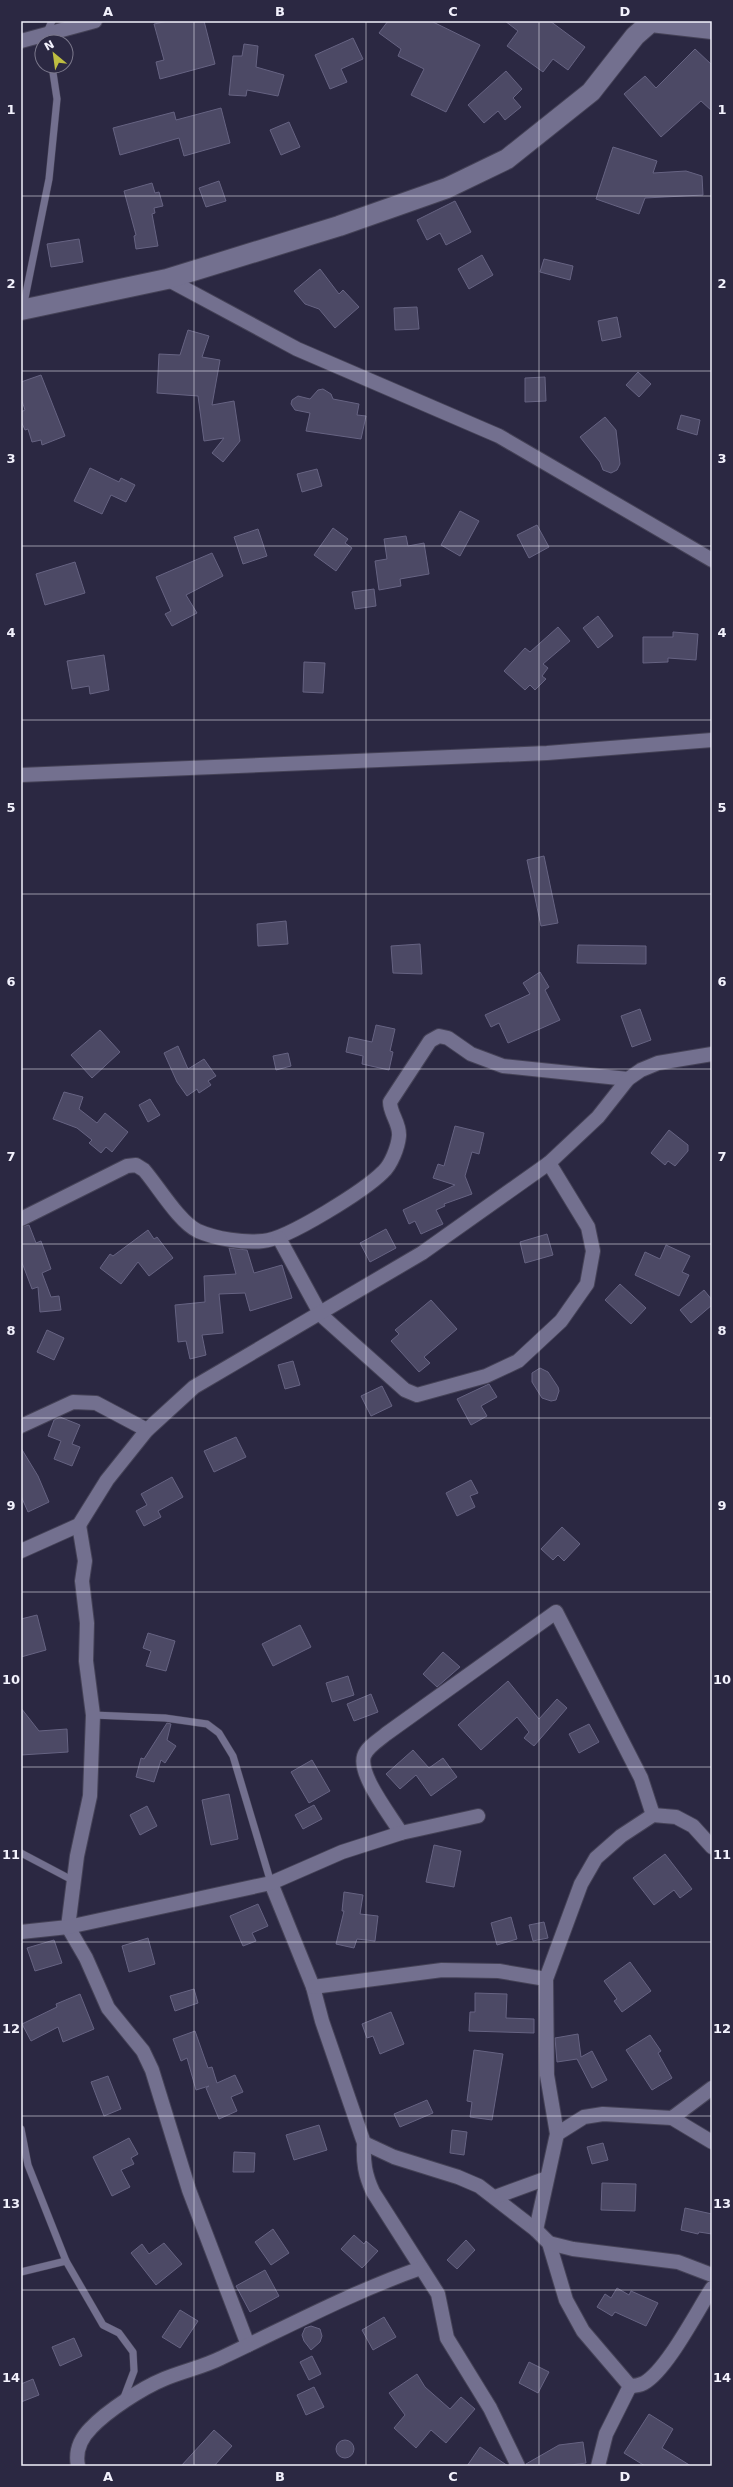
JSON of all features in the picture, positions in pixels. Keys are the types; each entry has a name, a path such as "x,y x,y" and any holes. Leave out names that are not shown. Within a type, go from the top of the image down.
{"street":[{"path":"21,41 49,32 95,21"},
{"path":"22,310 167,279 339,226 447,188 507,159 591,92 635,36 650,21 711,27"},
{"path":"167,279 297,349 499,436 712,560"},
{"path":"21,775 539,753 712,740"},
{"path":"21,1219 72,1192 127,1166 136,1165 144,1170 187,1222 198,1230 228,1239 263,1241 279,1238 330,1210 384,1172 392,1156 399,1136 398,1122 390,1108 390,1102 430,1041 439,1036 448,1038 472,1054 503,1066 628,1079"},
{"path":"21,1551 79,1525 107,1480 147,1430 194,1387 280,1336 321,1315 422,1253 549,1163 598,1117 628,1079 641,1070 658,1063 712,1054"},
{"path":"279,1238 321,1315 405,1390 417,1394 486,1376 518,1360 561,1321 587,1284 593,1251 588,1226 549,1163"},
{"path":"21,1426 74,1402 96,1403 147,1430"},
{"path":"79,1525 85,1562 82,1580 87,1623 86,1661 88,1693 93,1715 90,1796 82,1829 68,1927 86,1958 108,2008 143,2051 152,2070 189,2190 248,2345"},
{"path":"401,1833 369,1782 363,1765 367,1751 386,1734 556,1612 641,1778 653,1815"},
{"path":"536,2230 557,2134 547,2076 546,1979 581,1884 596,1858 621,1836 653,1815 676,1817 693,1826 712,1847"},
{"path":"21,1932 68,1927 271,1883 342,1852 401,1833 478,1816"},
{"path":"271,1883 313,1987 322,2021 364,2143 363,2165 368,2182 420,2268 438,2294 443,2324 449,2343 490,2408 518,2466"},
{"path":"313,1987 442,1970 499,1971 546,1979"},
{"path":"672,2118 712,2088"},
{"path":"557,2134 584,2117 603,2114 672,2118 712,2142"},
{"path":"364,2143 394,2156 458,2177 495,2197 549,2242 573,2249 678,2262 712,2275"},
{"path":"495,2197 547,2178"},
{"path":"549,2242 566,2300 583,2331 630,2386"},
{"path":"78,2466 76,2456 83,2437 92,2427 122,2404 163,2380 214,2361 373,2284 420,2268"},
{"path":"598,2466 606,2434 630,2386 646,2382 656,2372 670,2355 712,2288"}],"lane":[{"path":"22,310 49,178 57,99 53,74"},
{"path":"93,1715 165,1718 207,1724 219,1733 233,1756 271,1883"},
{"path":"21,1853 74,1881"},
{"path":"21,2129 28,2165 66,2261 103,2325 119,2333 134,2352 134,2371 122,2404"},
{"path":"21,2272 66,2261"}],"building":[{"path":"168,21 204,21 215,64 160,79 156,62 164,60 154,24"},
{"path":"388,21 431,21 480,45 446,112 411,95 424,69 398,56 401,49 379,33"},
{"path":"505,21 550,21 585,47 568,70 553,59 543,72 507,46 518,31"},
{"path":"353,38 363,59 341,69 347,82 330,89 315,55"},
{"path":"244,44 258,46 256,67 284,75 278,96 247,90 246,96 229,95 233,56 242,56"},
{"path":"695,49 712,65 712,111 701,101 661,137 624,94 645,76 656,88"},
{"path":"506,71 522,89 513,98 521,107 505,120 498,111 484,123 468,105"},
{"path":"221,108 230,143 184,156 179,138 120,155 113,128 174,112 176,120"},
{"path":"289,122 300,147 281,155 270,130"},
{"path":"613,147 657,161 653,173 686,171 702,176 703,195 645,198 639,214 596,199"},
{"path":"219,181 226,201 206,207 199,188"},
{"path":"152,183 155,193 159,192 163,206 154,208 155,213 152,214 158,246 136,249 134,236 136,235 124,191"},
{"path":"455,201 471,232 446,245 440,233 427,240 417,220"},
{"path":"79,239 83,262 51,267 47,244"},
{"path":"482,255 493,275 469,289 458,269"},
{"path":"544,259 573,266 570,280 540,272"},
{"path":"320,269 339,294 343,290 359,307 335,328 319,309 305,304 294,291"},
{"path":"417,307 419,329 395,330 394,308"},
{"path":"617,317 621,337 602,341 598,321"},
{"path":"188,330 209,336 202,357 220,360 212,405 234,401 240,441 223,462 212,453 224,438 204,441 198,396 157,393 159,354 180,355"},
{"path":"638,372 651,384 639,397 626,385"},
{"path":"41,375 65,436 42,445 41,440 32,442 28,429 25,430 21,421 21,412 25,410 21,398 21,382"},
{"path":"545,377 546,401 525,402 525,378"},
{"path":"323,389 331,394 333,399 359,404 357,415 366,416 361,439 306,431 310,413 295,410 291,404 292,400 298,396 310,399 318,390"},
{"path":"681,415 700,420 697,435 677,429"},
{"path":"605,417 616,430 620,464 617,470 611,473 603,470 600,462 580,437"},
{"path":"90,468 119,482 121,478 135,485 126,502 111,495 102,514 74,501"},
{"path":"317,469 322,486 302,492 297,474"},
{"path":"460,511 479,521 460,556 441,545"},
{"path":"537,525 549,547 529,558 517,535"},
{"path":"333,528 348,539 345,543 352,548 336,571 314,555"},
{"path":"258,529 267,556 243,564 234,537"},
{"path":"406,536 408,546 424,543 429,574 400,579 401,586 379,590 375,561 387,559 384,539"},
{"path":"212,553 223,576 186,595 197,613 172,626 165,614 171,611 156,577"},
{"path":"75,562 85,593 45,605 36,574"},
{"path":"374,589 376,606 355,609 352,592"},
{"path":"598,616 613,636 598,648 583,628"},
{"path":"558,627 570,641 543,664 548,668 542,676 546,679 535,690 530,685 525,690 504,671 525,648 530,652"},
{"path":"673,632 698,634 696,660 668,658 668,662 643,663 643,637 673,637"},
{"path":"104,655 109,690 90,694 89,686 72,689 67,661"},
{"path":"304,662 325,663 323,693 303,692"},
{"path":"544,856 558,923 541,926 527,860"},
{"path":"286,921 288,944 258,946 257,924"},
{"path":"420,944 422,974 393,973 391,946"},
{"path":"578,945 646,946 646,964 577,963"},
{"path":"540,972 549,987 545,990 560,1020 508,1043 499,1023 491,1027 485,1015 530,994 523,983"},
{"path":"640,1009 651,1040 632,1047 621,1016"},
{"path":"376,1025 395,1029 390,1051 393,1052 389,1070 362,1064 363,1056 346,1052 349,1037 372,1042"},
{"path":"100,1030 120,1052 92,1078 71,1055"},
{"path":"178,1046 188,1069 204,1059 216,1076 208,1081 211,1085 199,1093 197,1089 187,1096 177,1082 164,1053"},
{"path":"288,1053 291,1066 276,1070 273,1056"},
{"path":"64,1092 83,1097 79,1109 97,1123 105,1113 128,1132 112,1152 106,1147 101,1153 89,1143 92,1140 77,1128 53,1119"},
{"path":"150,1099 160,1115 148,1122 139,1105"},
{"path":"455,1126 484,1133 479,1154 472,1152 465,1176 472,1194 444,1204 445,1206 436,1210 443,1224 421,1234 415,1221 409,1224 403,1210 455,1185 433,1178 438,1164 444,1166"},
{"path":"669,1130 688,1145 688,1151 675,1166 668,1161 665,1165 651,1153"},
{"path":"29,1225 36,1243 41,1241 51,1269 42,1273 51,1297 59,1296 61,1310 40,1312 38,1287 32,1289 21,1260 21,1227"},
{"path":"386,1229 396,1248 370,1262 360,1243"},
{"path":"148,1230 154,1239 157,1237 173,1258 149,1276 138,1262 121,1284 100,1268 110,1254 113,1256"},
{"path":"547,1234 553,1255 525,1263 520,1242"},
{"path":"666,1245 690,1256 682,1272 689,1275 679,1296 635,1275 645,1252 660,1259"},
{"path":"229,1248 247,1250 254,1273 282,1265 292,1298 250,1311 245,1293 219,1294 223,1333 202,1335 206,1355 190,1359 186,1341 178,1342 175,1305 205,1302 204,1276 236,1274"},
{"path":"620,1284 646,1308 631,1324 605,1300"},
{"path":"704,1290 712,1300 712,1305 691,1323 680,1310"},
{"path":"431,1300 457,1329 424,1357 430,1363 419,1372 391,1341 399,1334 395,1330"},
{"path":"47,1330 64,1338 54,1360 37,1352"},
{"path":"293,1361 300,1385 285,1389 278,1365"},
{"path":"540,1368 548,1372 558,1387 559,1391 556,1400 551,1401 542,1398 532,1382 532,1373"},
{"path":"489,1384 497,1397 481,1406 487,1416 471,1425 457,1399"},
{"path":"382,1386 392,1406 371,1416 361,1396"},
{"path":"60,1417 80,1425 72,1444 80,1447 72,1466 54,1459 61,1441 48,1436 54,1420"},
{"path":"236,1437 246,1457 214,1472 204,1451"},
{"path":"21,1448 38,1476 49,1502 28,1512 21,1496"},
{"path":"172,1477 183,1497 158,1511 161,1517 144,1526 136,1511 147,1505 141,1494"},
{"path":"471,1480 478,1493 470,1496 475,1507 457,1516 446,1493"},
{"path":"562,1527 580,1544 564,1561 558,1555 553,1560 541,1549"},
{"path":"37,1615 46,1650 21,1657 21,1619"},
{"path":"300,1625 311,1647 273,1666 262,1644"},
{"path":"148,1633 175,1641 166,1671 146,1666 151,1651 143,1648"},
{"path":"443,1652 460,1667 437,1687 423,1674"},
{"path":"348,1676 354,1695 332,1702 326,1683"},
{"path":"508,1681 539,1719 557,1699 567,1708 534,1746 524,1738 529,1732 517,1717 481,1750 458,1725"},
{"path":"371,1694 378,1712 354,1721 347,1704"},
{"path":"21,1708 39,1731 67,1729 68,1752 21,1755"},
{"path":"167,1723 171,1724 167,1740 176,1746 165,1763 161,1760 154,1782 136,1777 141,1758 144,1759"},
{"path":"589,1724 599,1742 579,1753 569,1734"},
{"path":"413,1750 429,1768 443,1758 457,1777 431,1796 416,1775 400,1789 386,1774"},
{"path":"312,1760 330,1791 309,1803 291,1772"},
{"path":"229,1794 238,1839 211,1845 202,1800"},
{"path":"314,1805 322,1819 303,1829 295,1815"},
{"path":"147,1806 157,1826 140,1835 130,1815"},
{"path":"434,1845 461,1851 454,1887 426,1882"},
{"path":"665,1854 692,1889 680,1898 674,1890 654,1905 633,1878"},
{"path":"344,1892 363,1895 360,1914 378,1916 375,1941 357,1939 354,1948 336,1944 344,1911 342,1911"},
{"path":"258,1904 268,1926 252,1933 256,1941 243,1946 230,1916"},
{"path":"511,1917 517,1939 497,1945 491,1923"},
{"path":"544,1922 548,1938 533,1941 529,1925"},
{"path":"148,1938 155,1964 129,1972 122,1946"},
{"path":"54,1940 62,1963 35,1971 27,1948"},
{"path":"630,1962 651,1991 622,2012 614,2001 617,1999 604,1981"},
{"path":"194,1989 198,2003 175,2011 170,1996"},
{"path":"475,1993 507,1994 506,2018 534,2019 534,2033 469,2031 470,2012 475,2012"},
{"path":"80,1994 94,2029 63,2042 58,2027 31,2041 22,2024 57,2007 56,2004"},
{"path":"391,2012 404,2044 380,2054 373,2036 367,2038 362,2024"},
{"path":"195,2031 208,2068 212,2067 217,2083 235,2075 243,2092 231,2097 237,2111 219,2119 206,2088 209,2086 196,2090 187,2058 181,2061 173,2039"},
{"path":"578,2034 581,2057 592,2051 607,2080 592,2088 577,2059 557,2062 555,2038"},
{"path":"650,2035 661,2051 658,2053 672,2078 652,2090 626,2050"},
{"path":"474,2050 503,2054 492,2120 470,2117 472,2102 467,2101"},
{"path":"108,2076 121,2109 104,2116 91,2082"},
{"path":"427,2100 433,2113 400,2127 394,2114"},
{"path":"319,2125 327,2150 294,2160 286,2135"},
{"path":"452,2130 467,2132 464,2155 450,2153"},
{"path":"129,2138 138,2154 131,2158 134,2164 121,2170 130,2187 112,2196 93,2157"},
{"path":"603,2143 608,2160 592,2164 587,2147"},
{"path":"234,2152 255,2153 254,2172 233,2172"},
{"path":"602,2183 636,2184 635,2211 601,2210"},
{"path":"685,2208 712,2214 712,2234 699,2232 698,2234 681,2230"},
{"path":"273,2229 289,2253 271,2265 255,2242"},
{"path":"354,2235 364,2244 366,2241 378,2251 362,2268 341,2249"},
{"path":"466,2240 475,2250 457,2269 447,2260"},
{"path":"164,2243 182,2264 156,2285 131,2253 142,2244 149,2254"},
{"path":"265,2270 279,2296 250,2312 236,2286"},
{"path":"617,2288 629,2295 631,2291 658,2303 646,2326 615,2312 612,2316 597,2307 605,2294 611,2298"},
{"path":"180,2310 198,2321 180,2348 162,2337"},
{"path":"384,2317 396,2337 373,2350 362,2330"},
{"path":"311,2326 320,2329 322,2336 320,2342 311,2350 304,2341 302,2335 305,2328"},
{"path":"74,2338 82,2356 60,2366 52,2347"},
{"path":"312,2356 321,2374 309,2380 300,2362"},
{"path":"529,2362 549,2372 538,2393 519,2383"},
{"path":"417,2374 425,2387 450,2409 461,2397 475,2409 446,2443 431,2430 416,2448 394,2428 405,2415 389,2393"},
{"path":"33,2379 39,2395 21,2402 21,2384"},
{"path":"314,2387 324,2407 306,2415 297,2395"},
{"path":"649,2414 673,2429 662,2448 691,2466 645,2466 624,2453"},
{"path":"214,2430 232,2446 214,2466 181,2466"},
{"path":"345,2440 351,2443 354,2449 351,2455 345,2458 339,2455 336,2449 339,2443"},
{"path":"583,2442 586,2463 563,2466 526,2466 526,2464 559,2445"},
{"path":"480,2447 508,2466 467,2466"}]}
